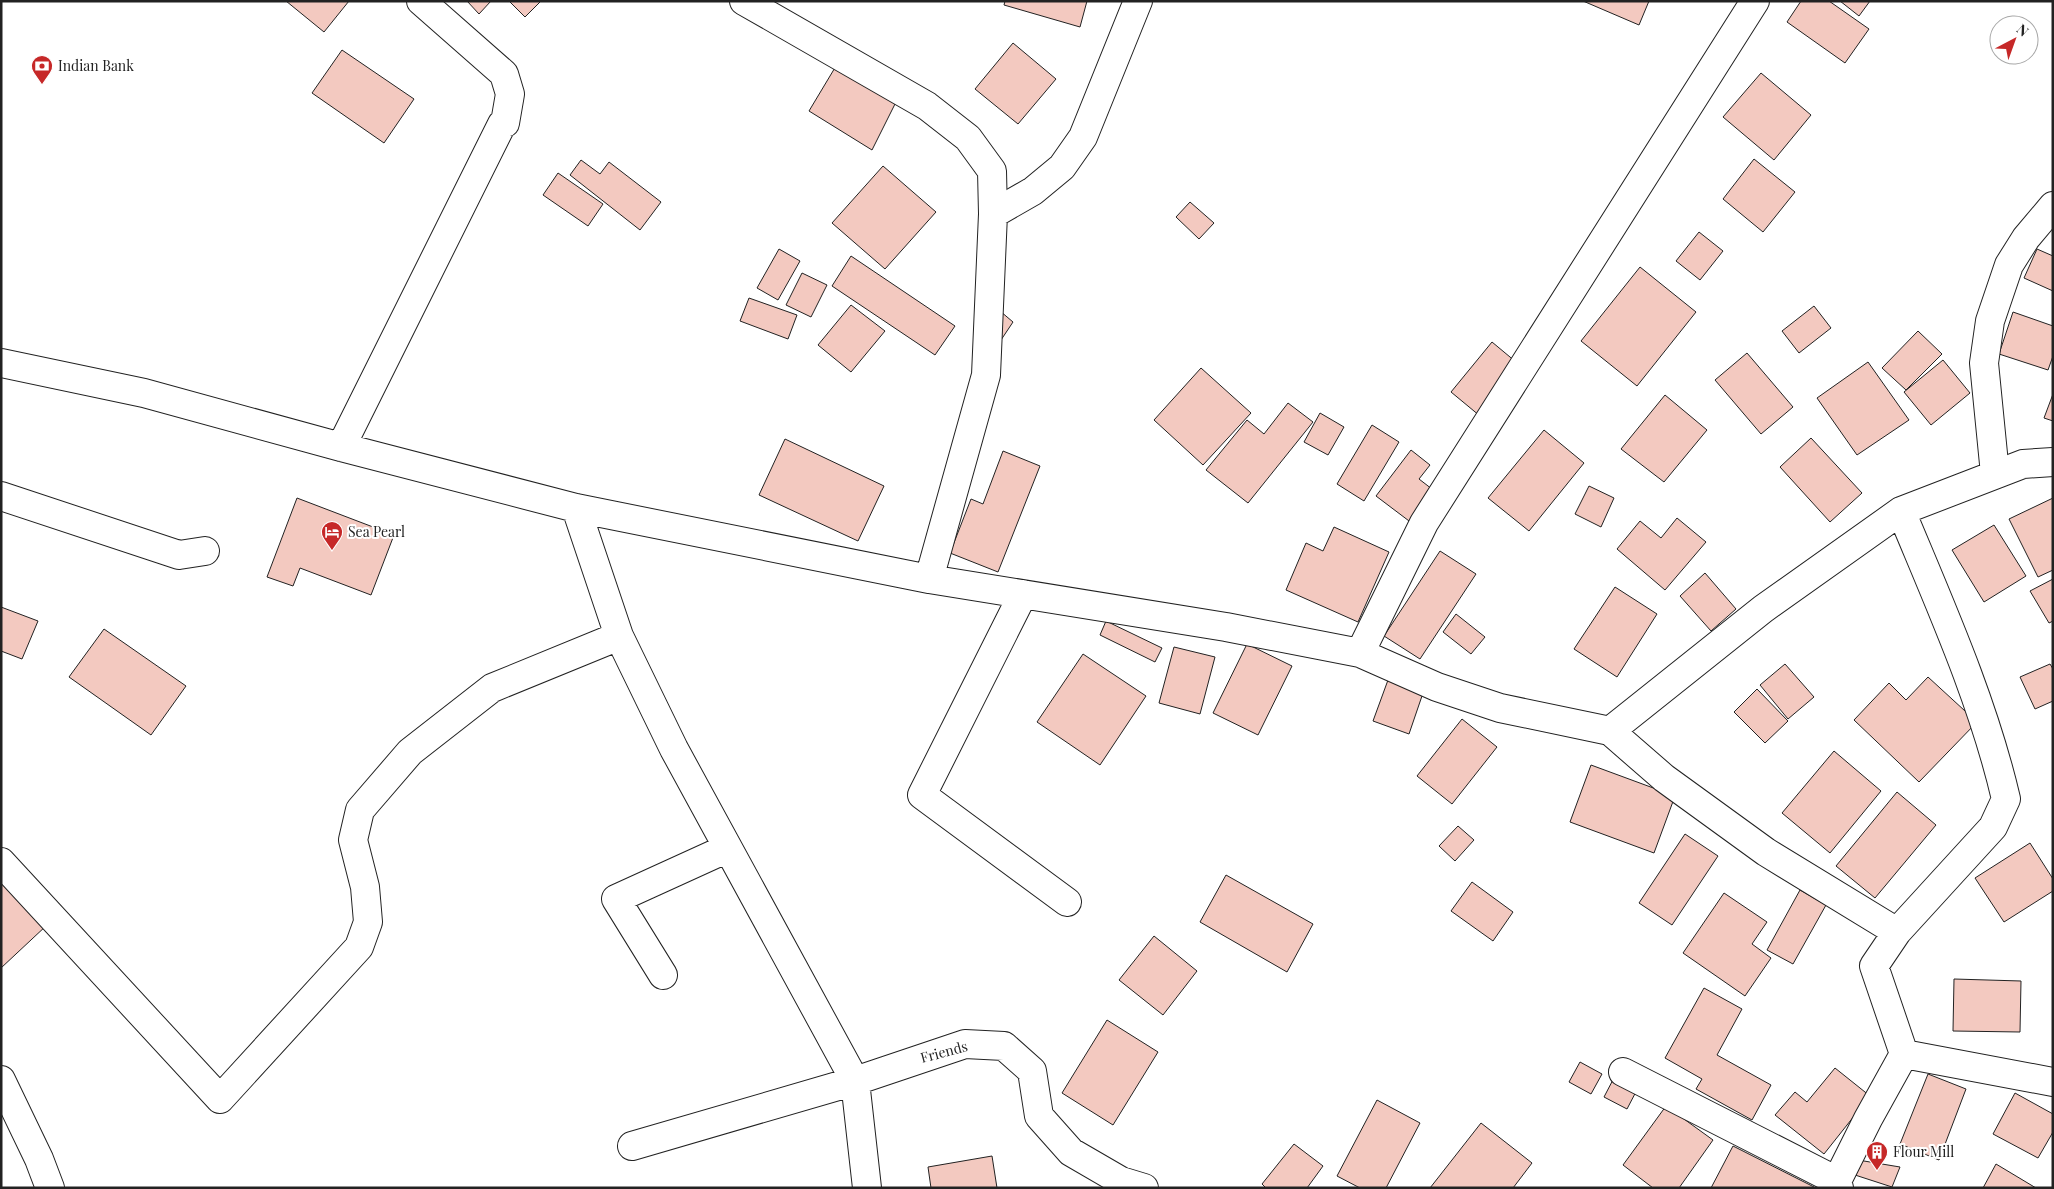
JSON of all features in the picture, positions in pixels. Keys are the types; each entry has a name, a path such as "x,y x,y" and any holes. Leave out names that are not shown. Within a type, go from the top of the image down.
{"street":[{"path":"341,448 502,124 505,123 510,94 504,74 421,1"},
{"path":"744,1 927,106 968,138 992,171 993,214 986,375 930,579"},
{"path":"993,214 1033,191 1062,167 1083,137 1138,1"},
{"path":"1360,652 1424,523 1755,1"},
{"path":"1995,474 1984,363 1990,321 2009,266 2026,238 2053,206"},
{"path":"1,362 144,393 341,448 576,508 930,579 1226,627 1360,652 1437,687 1500,708 1610,731 1664,778 1766,852 1897,932"},
{"path":"1610,731 1763,609 1901,511 2023,464 2053,462"},
{"path":"1,496 179,555 205,551"},
{"path":"576,508 619,636 674,749 855,1081 866,1188"},
{"path":"1623,1072 1838,1184 1868,1119 1904,1054 1874,966 1897,932 1993,827 2006,800 1992,742 1955,640 1901,511"},
{"path":"1022,594 922,795 1068,902"},
{"path":"1,862 220,1099 359,947 368,922 365,887 353,840 360,810 410,752 492,688 619,636"},
{"path":"663,975 616,899 728,848"},
{"name":"Friends","path":"632,1146 855,1081 965,1044 1004,1046 1032,1071 1039,1116 1071,1152 1121,1181 1144,1188"},
{"path":"1904,1054 2053,1082"},
{"path":"1,1080 40,1159 50,1188"}],"building":[{"path":"286,1 349,1 324,32"},
{"path":"467,1 491,1 479,14"},
{"path":"509,1 541,1 525,17"},
{"path":"1005,1 1087,1 1080,27 1004,5"},
{"path":"1583,1 1649,1 1639,25"},
{"path":"1801,1 1829,1 1869,29 1845,63 1787,22"},
{"path":"1840,1 1870,1 1859,16"},
{"path":"1013,43 1056,79 1018,124 975,89"},
{"path":"342,50 414,99 384,143 312,93"},
{"path":"836,66 898,98 872,150 809,111"},
{"path":"1761,73 1811,115 1774,160 1723,117"},
{"path":"1754,159 1795,192 1763,232 1723,199"},
{"path":"581,160 600,174 609,162 661,202 640,230 570,175"},
{"path":"883,166 936,212 885,269 832,223"},
{"path":"558,173 603,204 588,226 543,195"},
{"path":"1190,202 1214,223 1199,239 1176,217"},
{"path":"1699,232 1723,251 1700,280 1676,261"},
{"path":"779,249 800,261 778,300 757,288"},
{"path":"2037,249 2053,256 2053,291 2024,278"},
{"path":"851,256 955,326 935,355 832,286"},
{"path":"1640,267 1696,312 1637,386 1581,341"},
{"path":"802,273 827,285 811,317 786,305"},
{"path":"749,298 797,315 788,339 740,321"},
{"path":"851,305 885,331 851,372 818,345"},
{"path":"1814,306 1831,328 1799,353 1782,331"},
{"path":"1000,311 1013,322 1001,340"},
{"path":"2013,312 2053,326 2053,356 2048,370 1999,354"},
{"path":"1918,331 1942,354 1906,390 1882,368"},
{"path":"1492,342 1522,367 1480,416 1451,392"},
{"path":"1747,353 1793,407 1761,434 1715,380"},
{"path":"1943,360 1970,393 1931,425 1904,392"},
{"path":"1868,362 1909,420 1857,455 1817,398"},
{"path":"1201,368 1251,413 1203,465 1154,420"},
{"path":"2053,394 2053,421 2044,418"},
{"path":"1665,395 1707,430 1664,482 1621,449"},
{"path":"1288,403 1313,422 1248,503 1206,470 1247,420 1264,434"},
{"path":"1320,413 1344,427 1328,455 1304,442"},
{"path":"1372,425 1399,442 1364,501 1337,484"},
{"path":"1544,430 1584,463 1529,531 1488,498"},
{"path":"1811,438 1862,493 1830,522 1780,467"},
{"path":"785,439 884,486 858,541 759,495"},
{"path":"1411,450 1430,465 1419,479 1441,496 1417,527 1376,496"},
{"path":"1003,451 1040,466 998,572 950,553 971,499 983,504"},
{"path":"1589,486 1614,498 1601,527 1575,514"},
{"name":"Sea Pearl","path":"297,498 394,535 371,595 300,568 293,586 267,577"},
{"path":"2053,498 2053,570 2038,577 2009,519"},
{"path":"1677,518 1706,542 1665,590 1617,549 1640,521 1661,538"},
{"path":"1994,525 2026,576 1984,602 1952,550"},
{"path":"1334,527 1389,552 1358,622 1286,590 1306,543 1323,551"},
{"path":"1440,551 1476,574 1420,659 1384,636"},
{"path":"1705,573 1736,609 1711,631 1680,596"},
{"path":"2053,579 2053,621 2049,623 2030,591"},
{"path":"1615,587 1657,614 1617,677 1574,649"},
{"path":"1,607 38,621 22,659 1,651"},
{"path":"1456,614 1485,637 1471,654 1443,632"},
{"path":"1106,621 1162,648 1155,662 1100,635"},
{"path":"104,629 186,686 151,735 69,677"},
{"path":"1247,644 1292,666 1258,735 1213,713"},
{"path":"1174,647 1215,657 1200,714 1159,703"},
{"path":"1083,654 1146,696 1100,765 1037,722"},
{"path":"1785,664 1814,697 1788,719 1760,685"},
{"path":"2050,664 2053,669 2053,701 2035,709 2020,677"},
{"path":"1928,677 1977,722 1919,782 1854,720 1889,683 1906,700"},
{"path":"1388,680 1423,693 1409,734 1373,721"},
{"path":"1757,689 1788,721 1765,743 1734,712"},
{"path":"1462,719 1497,747 1452,804 1417,776"},
{"path":"1834,751 1881,791 1830,853 1782,813"},
{"path":"1591,765 1675,796 1654,853 1570,822"},
{"path":"1897,792 1936,825 1875,898 1836,866"},
{"path":"1458,826 1474,840 1455,861 1439,846"},
{"path":"1685,834 1718,856 1672,925 1639,903"},
{"path":"2030,843 2053,879 2053,891 2004,922 1975,878"},
{"path":"1,875 47,925 1,968"},
{"path":"1226,875 1313,924 1287,972 1200,922"},
{"path":"1472,882 1513,912 1493,941 1451,911"},
{"path":"1800,890 1826,905 1793,964 1767,950"},
{"path":"1724,893 1767,922 1752,944 1771,958 1745,996 1683,953"},
{"path":"1154,936 1197,971 1163,1015 1119,980"},
{"path":"1954,979 2021,981 2020,1032 1953,1031"},
{"path":"1704,988 1742,1009 1717,1055 1771,1085 1752,1120 1696,1089 1702,1079 1665,1058"},
{"path":"1107,1020 1158,1052 1113,1125 1062,1093"},
{"path":"1580,1062 1602,1074 1591,1094 1569,1082"},
{"path":"1835,1068 1870,1096 1824,1154 1775,1115 1795,1092 1807,1102"},
{"path":"1616,1074 1639,1086 1627,1109 1604,1097"},
{"path":"1928,1074 1966,1089 1939,1160 1900,1144"},
{"path":"2015,1093 2053,1114 2053,1132 2038,1158 1993,1134"},
{"path":"1377,1100 1420,1123 1386,1188 1360,1188 1337,1176"},
{"path":"1666,1106 1713,1140 1679,1188 1653,1188 1623,1165"},
{"path":"1481,1123 1532,1163 1513,1188 1430,1188"},
{"path":"1294,1144 1323,1166 1307,1188 1266,1188 1262,1184"},
{"path":"1733,1146 1814,1187 1814,1188 1711,1188"},
{"path":"992,1156 997,1188 931,1188 928,1167"},
{"name":"Flour Mill","path":"1858,1160 1900,1167 1892,1187 1855,1175"},
{"path":"1996,1164 2036,1188 1983,1188"}],"place":[{"name":"Indian Bank","path":"42,85"},
{"name":"Sea Pearl","path":"332,551"},
{"name":"Flour Mill","path":"1877,1171"}]}
